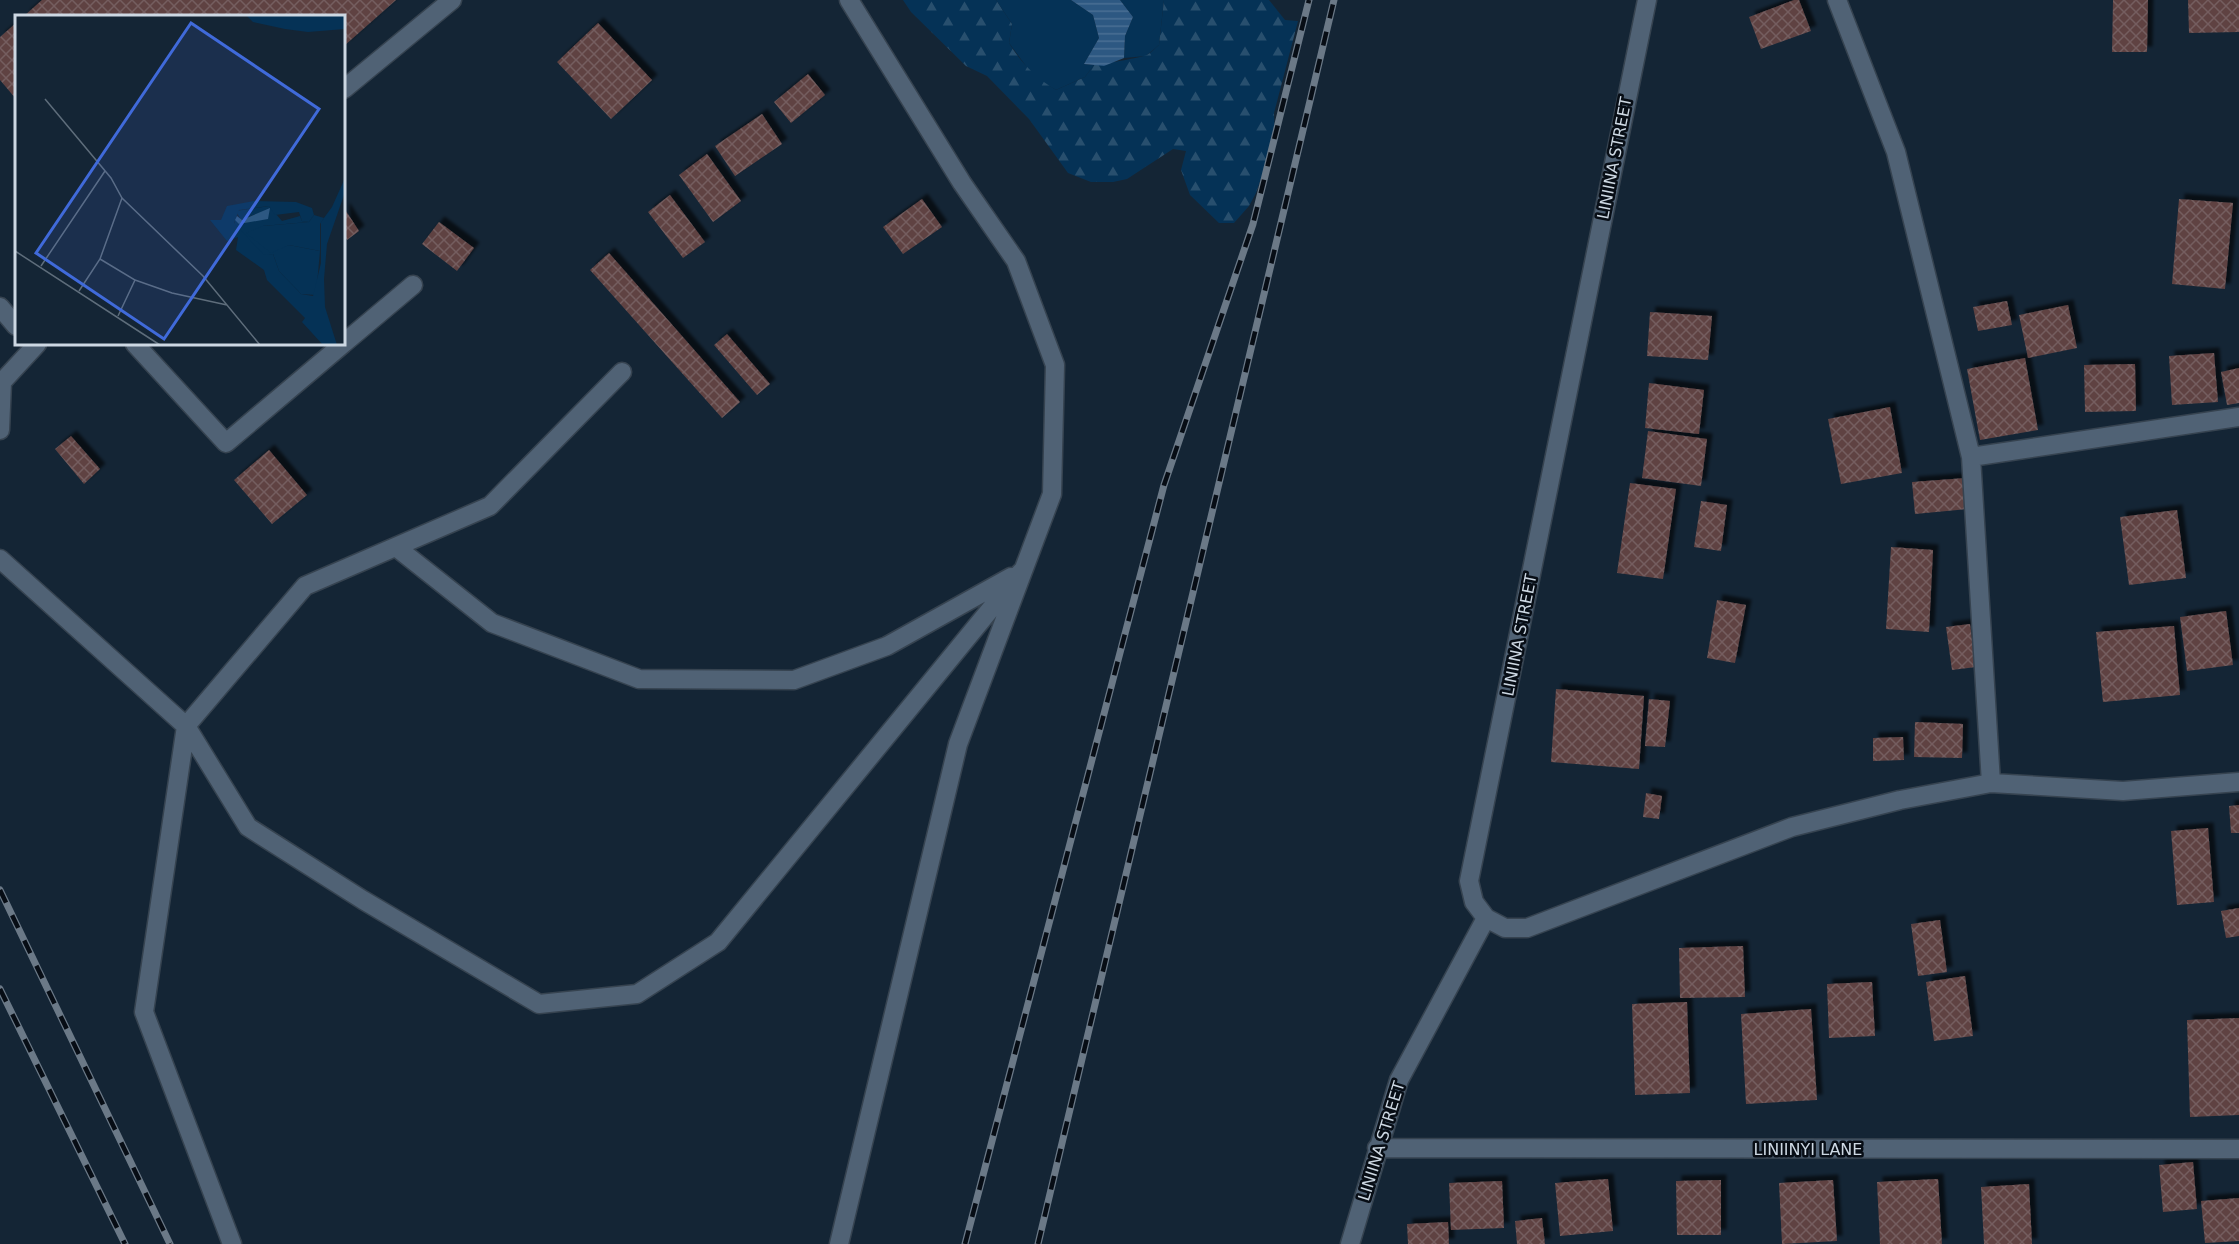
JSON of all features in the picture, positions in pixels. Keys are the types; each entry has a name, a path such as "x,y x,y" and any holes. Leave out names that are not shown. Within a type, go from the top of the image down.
{"street":[{"path":"345,88 452,0"},
{"path":"839,1244 958,744 1052,494 1055,365 1016,261 962,183 849,0"},
{"name":"LINIINA STREET","path":"1350,1244 1399,1080 1485,918 1474,902 1469,880 1647,0"},
{"path":"1837,0 1896,152 1971,457 1991,783"},
{"path":"345,341 413,285"},
{"path":"0,307 15,325"},
{"path":"0,430 2,382 33,345"},
{"path":"136,345 226,443 341,345"},
{"path":"232,1244 144,1012 186,726 305,586 490,506 622,372"},
{"path":"1971,457 2239,417"},
{"path":"396,547 492,623 639,679 794,680 887,646 1021,572"},
{"path":"0,559 186,726 248,827 363,900 539,1004 637,994 718,942 1021,572"},
{"path":"1485,918 1505,928 1527,928 1792,827 1900,800 1991,783 2123,791 2239,782"},
{"name":"LINIINYI LANE","path":"1377,1148 2239,1149"}],"green space":[{"path":"903,0 996,0 1012,24 1009,43 1014,51 1030,70 1056,90 1085,77 1094,65 1150,53 1159,45 1164,0 1269,0 1285,20 1298,21 1274,113 1275,139 1256,193 1249,206 1234,223 1219,223 1190,195 1181,170 1186,151 1173,149 1127,179 1113,182 1091,182 1068,173 1029,119 987,76 966,66 911,12"},
{"path":"996,0 1071,0 1093,15 1099,38 1084,64 1094,65 1085,77 1056,90 1034,77 1009,43 1012,24"},
{"path":"1120,0 1164,0 1159,45 1146,56 1124,58 1125,36 1133,17"}],"shaded area":[{"path":"1071,0 1120,0 1133,17 1125,36 1124,58 1104,66 1084,64 1099,38 1093,15"}],"building":[{"path":"42,0 396,0 345,45 345,15 25,15"},
{"path":"1799,0 1811,31 1761,49 1749,17"},
{"path":"2113,0 2148,0 2147,52 2112,52"},
{"path":"2188,0 2239,0 2239,32 2189,33"},
{"path":"598,23 652,80 611,119 557,62"},
{"path":"15,24 15,98 0,80 0,37"},
{"path":"808,74 825,95 791,123 774,102"},
{"path":"762,114 782,144 735,176 715,146"},
{"path":"707,154 741,201 713,222 679,175"},
{"path":"670,195 705,242 683,258 648,212"},
{"path":"922,199 942,227 903,254 883,227"},
{"path":"2179,199 2233,203 2225,289 2172,284"},
{"path":"345,210 359,231 347,240 345,236"},
{"path":"439,222 474,248 457,271 422,244"},
{"path":"609,253 740,402 722,418 590,270"},
{"path":"2007,301 2012,325 1978,331 1973,307"},
{"path":"2068,305 2077,348 2028,358 2019,315"},
{"path":"1650,312 1712,316 1708,360 1647,356"},
{"path":"727,334 770,384 757,395 714,345"},
{"path":"2214,353 2218,402 2172,405 2169,356"},
{"path":"2025,358 2038,430 1980,440 1967,369"},
{"path":"2135,364 2136,411 2085,412 2084,365"},
{"path":"2239,368 2239,403 2227,405 2221,372"},
{"path":"1649,383 1704,390 1699,434 1645,428"},
{"path":"1890,407 1902,473 1841,484 1828,419"},
{"path":"1648,431 1707,439 1701,486 1642,478"},
{"path":"71,436 100,469 84,484 55,449"},
{"path":"269,450 307,495 272,524 234,480"},
{"path":"1966,478 1968,509 1915,514 1912,482"},
{"path":"1630,483 1676,489 1663,579 1617,573"},
{"path":"1701,501 1727,505 1721,551 1694,547"},
{"path":"2177,510 2186,578 2129,585 2120,517"},
{"path":"1891,547 1933,550 1929,632 1886,629"},
{"path":"1717,600 1746,605 1735,663 1707,658"},
{"path":"2226,611 2233,665 2187,671 2180,617"},
{"path":"1970,624 1976,667 1952,670 1946,627"},
{"path":"2174,626 2180,695 2103,702 2096,632"},
{"path":"1556,689 1644,696 1639,769 1551,762"},
{"path":"1649,699 1670,701 1665,747 1645,746"},
{"path":"1915,722 1963,724 1962,758 1914,757"},
{"path":"1903,737 1904,760 1873,761 1873,738"},
{"path":"1646,793 1662,796 1659,819 1643,817"},
{"path":"2239,805 2239,833 2231,833 2229,806"},
{"path":"2208,828 2214,902 2177,905 2171,831"},
{"path":"2239,908 2239,936 2226,938 2221,911"},
{"path":"1940,920 1947,972 1918,976 1911,924"},
{"path":"1743,946 1745,997 1680,998 1679,948"},
{"path":"1965,976 1973,1036 1934,1041 1926,982"},
{"path":"1872,982 1875,1036 1829,1038 1827,984"},
{"path":"1687,1002 1690,1093 1635,1095 1632,1004"},
{"path":"1811,1009 1817,1100 1746,1104 1741,1014"},
{"path":"2239,1018 2239,1115 2190,1117 2187,1020"},
{"path":"2193,1162 2197,1209 2163,1212 2159,1165"},
{"path":"1608,1179 1613,1231 1560,1236 1555,1183"},
{"path":"1938,1179 1942,1244 1880,1244 1877,1182"},
{"path":"1721,1180 1721,1235 1677,1235 1676,1181"},
{"path":"1833,1180 1837,1241 1782,1244 1779,1183"},
{"path":"1502,1181 1504,1228 1451,1230 1449,1183"},
{"path":"2029,1184 2032,1244 1984,1244 1981,1187"},
{"path":"2239,1198 2239,1241 2205,1243 2201,1201"},
{"path":"1542,1218 1545,1244 1517,1244 1515,1221"},
{"path":"1448,1222 1449,1244 1408,1244 1407,1224"}],"railway":[{"path":"965,1244 1164,485 1253,224 1309,0"},
{"path":"1038,1244 1334,0"},
{"path":"0,890 170,1244"},
{"path":"0,989 125,1244"}]}
